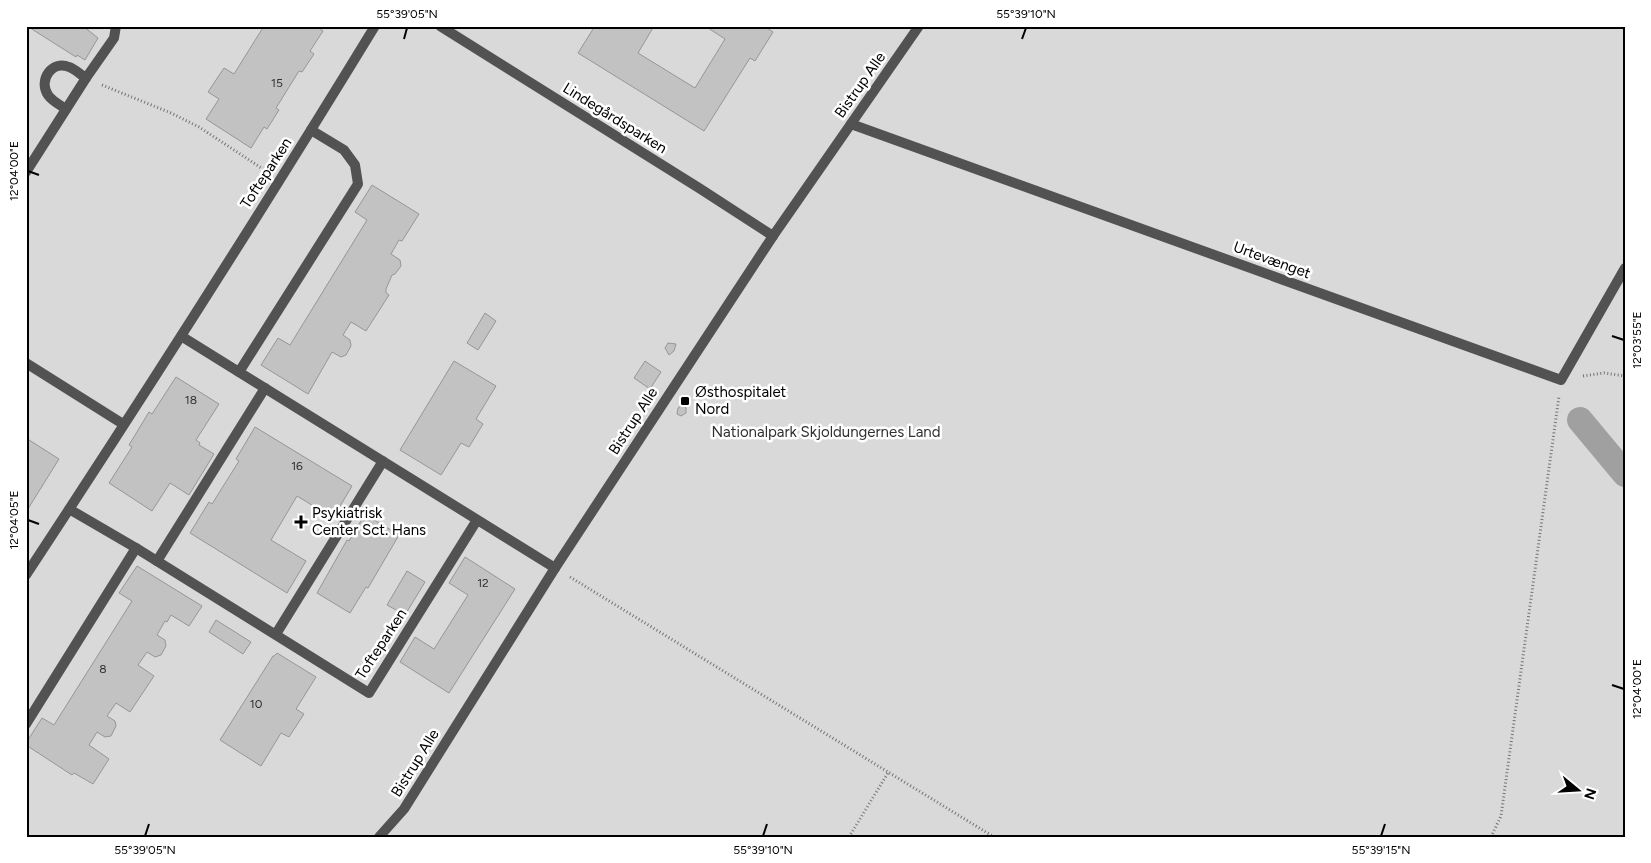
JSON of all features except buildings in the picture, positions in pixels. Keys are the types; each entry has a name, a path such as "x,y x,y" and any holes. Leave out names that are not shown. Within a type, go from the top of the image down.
{"street":[{"path":"26,172 114,38 116,26"},
{"name":"Tofteparken","path":"26,575 182,336 375,26"},
{"name":"Lindegårdsparken","path":"440,26 773,236"},
{"name":"Bistrup Alle","path":"379,837 404,809 555,568 773,236 919,26"},
{"path":"66,109 49,96 44,87 45,77 51,69 60,65 70,67 86,78"},
{"name":"Urtevænget","path":"851,124 1561,380"},
{"path":"239,372 358,184 355,165 344,150 311,130"},
{"path":"1561,380 1625,268"},
{"path":"182,336 555,568"},
{"path":"26,363 124,424"},
{"path":"157,561 265,388"},
{"path":"276,634 383,461"},
{"name":"Tofteparken","path":"70,509 276,634 369,693 477,520"},
{"path":"26,724 136,548"}],"path":[{"path":"86,78 171,113 199,127 279,180"},
{"path":"1491,837 1501,816 1561,380 1604,373 1625,376"},
{"path":"555,568 994,837"},
{"path":"849,837 889,771"}],"green space":[{"name":"Nationalpark Skjoldungernes Land","path":"26,26 1625,26 1625,837 26,837"}],"waterway":[{"path":"1580,420 1625,474"}],"place":[{"name":"Østhospitalet Nord","path":"685,401"},
{"name":"Psykiatrisk Center Sct. Hans","path":"301,522"}]}
